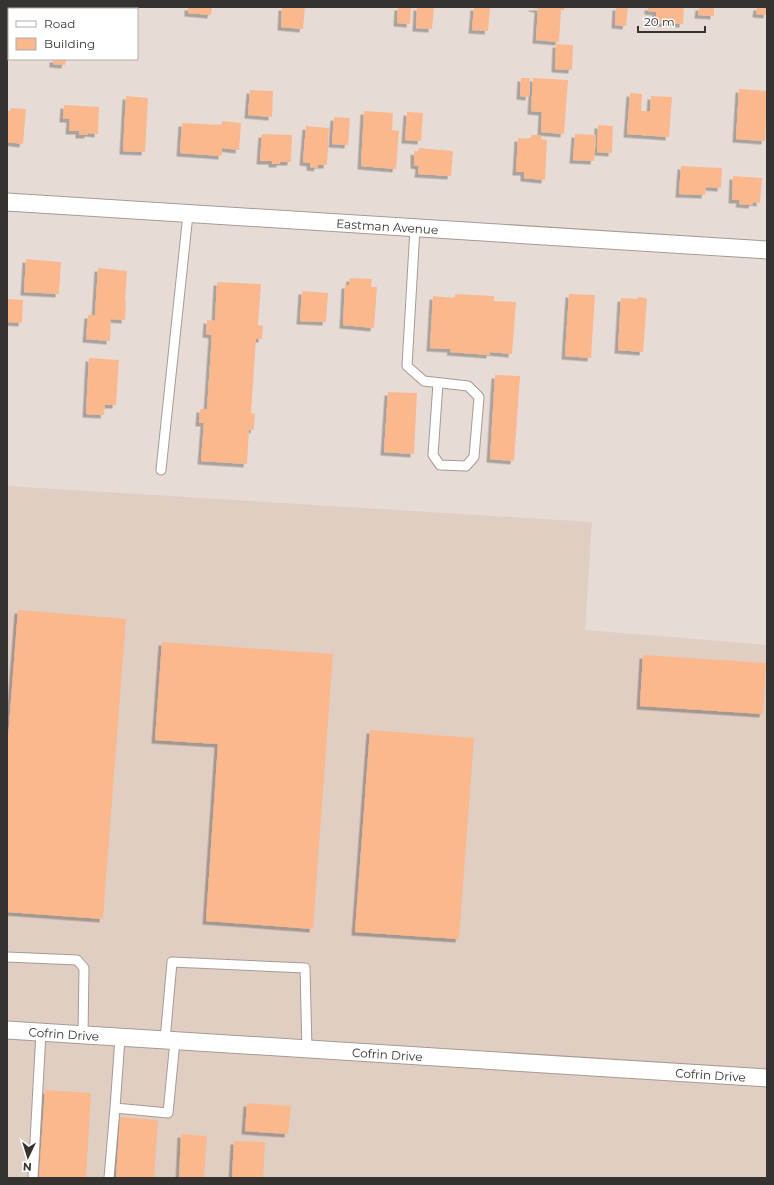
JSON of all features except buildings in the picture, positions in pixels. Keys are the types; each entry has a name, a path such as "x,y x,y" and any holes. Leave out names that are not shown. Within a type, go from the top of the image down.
{"street":[{"name":"Eastman Avenue","path":"7,202 767,250"},
{"name":"Cofrin Drive","path":"7,1030 767,1078"}],"lane":[{"path":"161,470 188,214"},
{"path":"415,228 407,366 424,381 438,382 468,386 479,396 474,457 466,466 440,465 433,455 438,382"},
{"path":"7,957 77,960 84,968 83,1035"},
{"path":"115,1108 168,1113 172,962 305,968 307,1049"},
{"path":"33,1178 41,1032"},
{"path":"109,1178 120,1038"}],"shaded area":[{"path":"7,486 592,522 585,630 767,645 767,1178 7,1178"}]}
